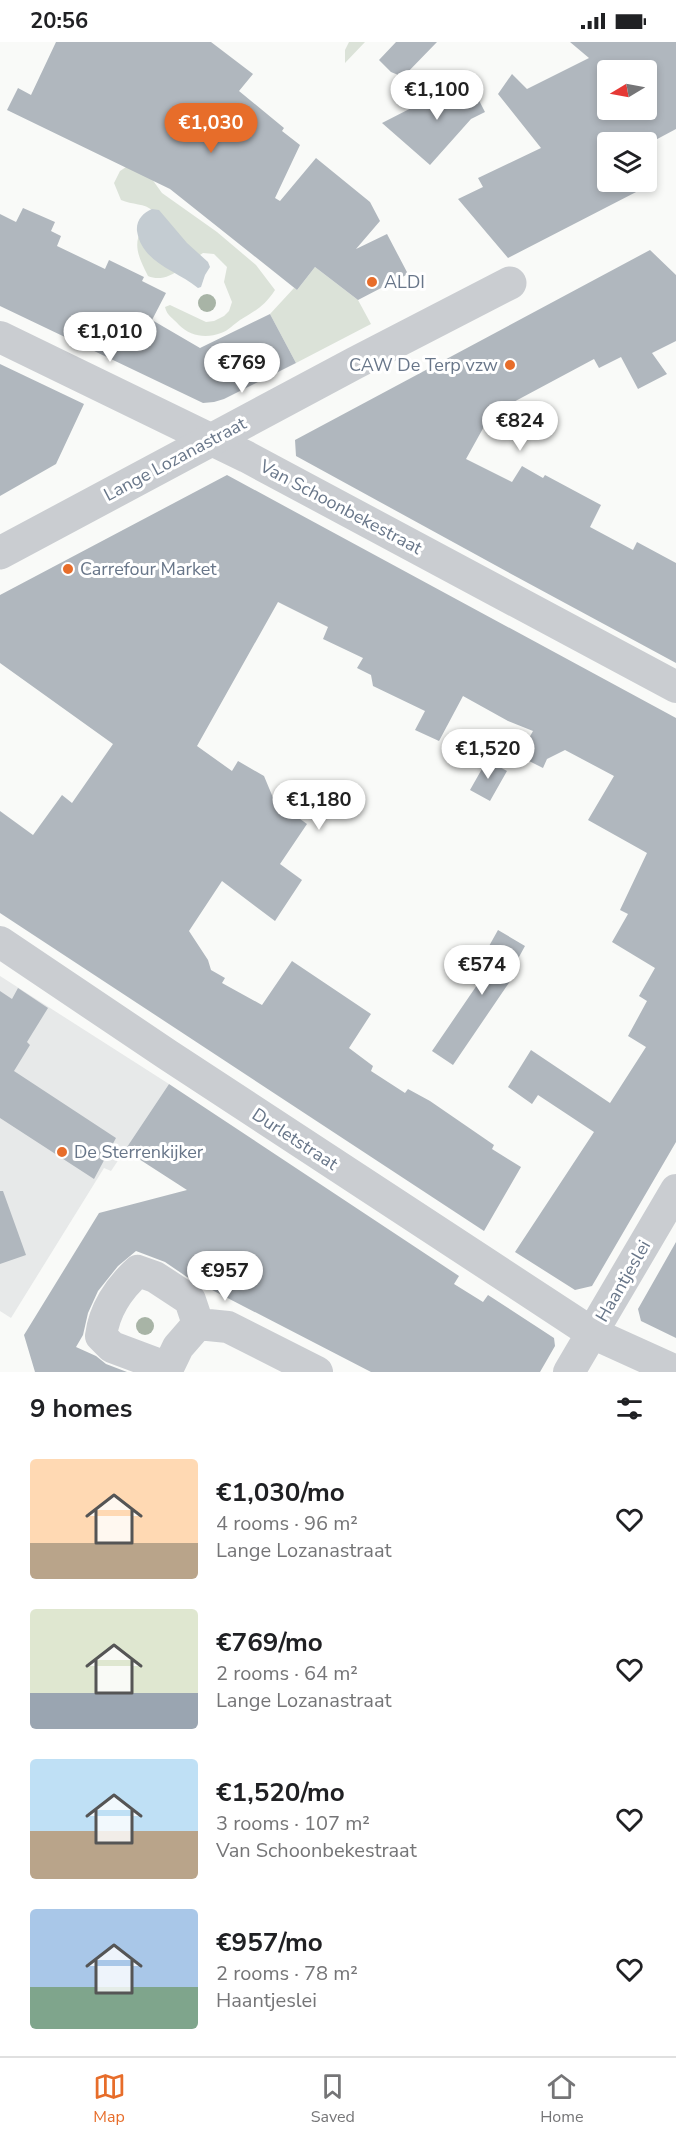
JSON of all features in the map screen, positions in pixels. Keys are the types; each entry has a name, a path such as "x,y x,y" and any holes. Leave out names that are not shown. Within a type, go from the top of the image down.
{"street":[{"name":"Lange Lozanastraat","path":"0,553 355,363 510,283"},
{"name":"Van Schoonbekestraat","path":"0,337 211,440 676,687"},
{"name":"Durletstraat","path":"0,942 178,1062 592,1333 676,1371"},
{"name":"Haantjeslei","path":"569,1372 676,1190"},
{"path":"138,1270 155,1277 190,1300 198,1324 178,1347 167,1370 112,1347 101,1336 103,1320 126,1282 138,1270"},
{"path":"198,1324 228,1327 317,1372"}],"shaded area":[{"path":"349,42 365,42 345,63 345,50"},
{"path":"129,165 149,175 162,193 217,232 256,265 275,290 271,296 255,311 226,331 210,336 198,335 183,329 170,317 165,307 170,305 206,322 224,316 229,311 232,302 224,282 227,267 214,254 203,253 184,267 163,278 148,276 139,257 137,242 153,211 121,200 114,183 120,171"},
{"path":"152,209 159,210 187,243 208,262 210,267 201,287 198,288 161,265 140,242 137,231 138,223 141,217"},
{"path":"315,267 358,300 371,324 296,363 270,314 294,288 297,290"},
{"name":"De Sterrenkijker","path":"0,976 169,1084 111,1171 104,1168 11,1318 0,1311"}],"building":[{"path":"56,42 211,42 253,74 239,91 284,128 282,131 300,145 275,198 280,201 316,158 370,202 380,221 356,249 387,234 408,274 358,300 315,267 297,290 170,189 7,110 18,88 31,95"},
{"path":"396,42 437,42 403,77 391,72 379,60"},
{"path":"570,42 676,42 676,129 657,139 657,132 597,132 597,192 636,192 508,258 458,199 483,187 478,178 541,148 498,94 512,74 527,89 589,58"},
{"path":"468,79 485,112 471,119 430,165 382,123"},
{"path":"23,208 55,222 51,231 61,236 57,246 105,269 109,260 144,277 142,281 166,293 152,320 200,348 270,314 296,363 224,399 203,403 0,306 0,214 16,222"},
{"path":"650,250 676,275 676,341 652,353 667,374 638,389 621,357 599,368 594,359 491,414 466,459 512,482 522,466 543,478 545,475 601,505 590,527 633,550 637,542 676,563 676,663 296,456 295,440"},
{"path":"0,364 84,404 56,464 0,496"},
{"path":"227,475 676,718 676,1142 592,1286 575,1290 515,1252 594,1132 538,1095 532,1104 508,1087 531,1050 610,1103 646,1047 628,1036 647,1001 639,996 655,968 612,942 628,914 620,910 647,853 588,820 614,776 565,750 547,759 543,768 519,756 533,731 508,721 463,696 439,741 415,730 425,711 373,686 371,675 357,668 363,658 323,639 328,627 278,602 197,746 232,771 238,761 264,776 274,800 307,824 280,864 302,880 275,921 222,881 189,931 208,960 211,970 225,978 222,983 262,1005 292,961 371,1014 349,1048 373,1066 371,1071 405,1093 408,1089 430,1101 494,1145 492,1149 521,1167 484,1231 0,913 0,811 33,835 62,795 72,803 113,744 0,663 0,595"},
{"path":"487,760 507,771 490,801 470,790"},
{"path":"498,930 525,946 514,966 519,968 453,1065 432,1051 488,969 479,964"},
{"path":"18,988 48,1008 27,1042 30,1045 14,1071 116,1138 94,1179 0,1118 0,991 12,999"},
{"path":"169,1084 459,1276 454,1284 483,1302 488,1295 554,1338 555,1346 540,1372 371,1372 187,1277 165,1262 136,1251 118,1266 98,1291 88,1313 83,1335 76,1347 96,1356 106,1364 127,1372 35,1372 24,1335 99,1213 187,1190 125,1150"},
{"path":"0,1191 3,1191 26,1255 0,1264"},
{"path":"676,1242 676,1338 641,1321 638,1309"}],"place":[{"name":"ALDI","path":"372,282"},
{"name":"CAW De Terp vzw","path":"510,365"},
{"name":"Carrefour Market","path":"68,569"},
{"name":"De Sterrenkijker","path":"62,1152"}]}
